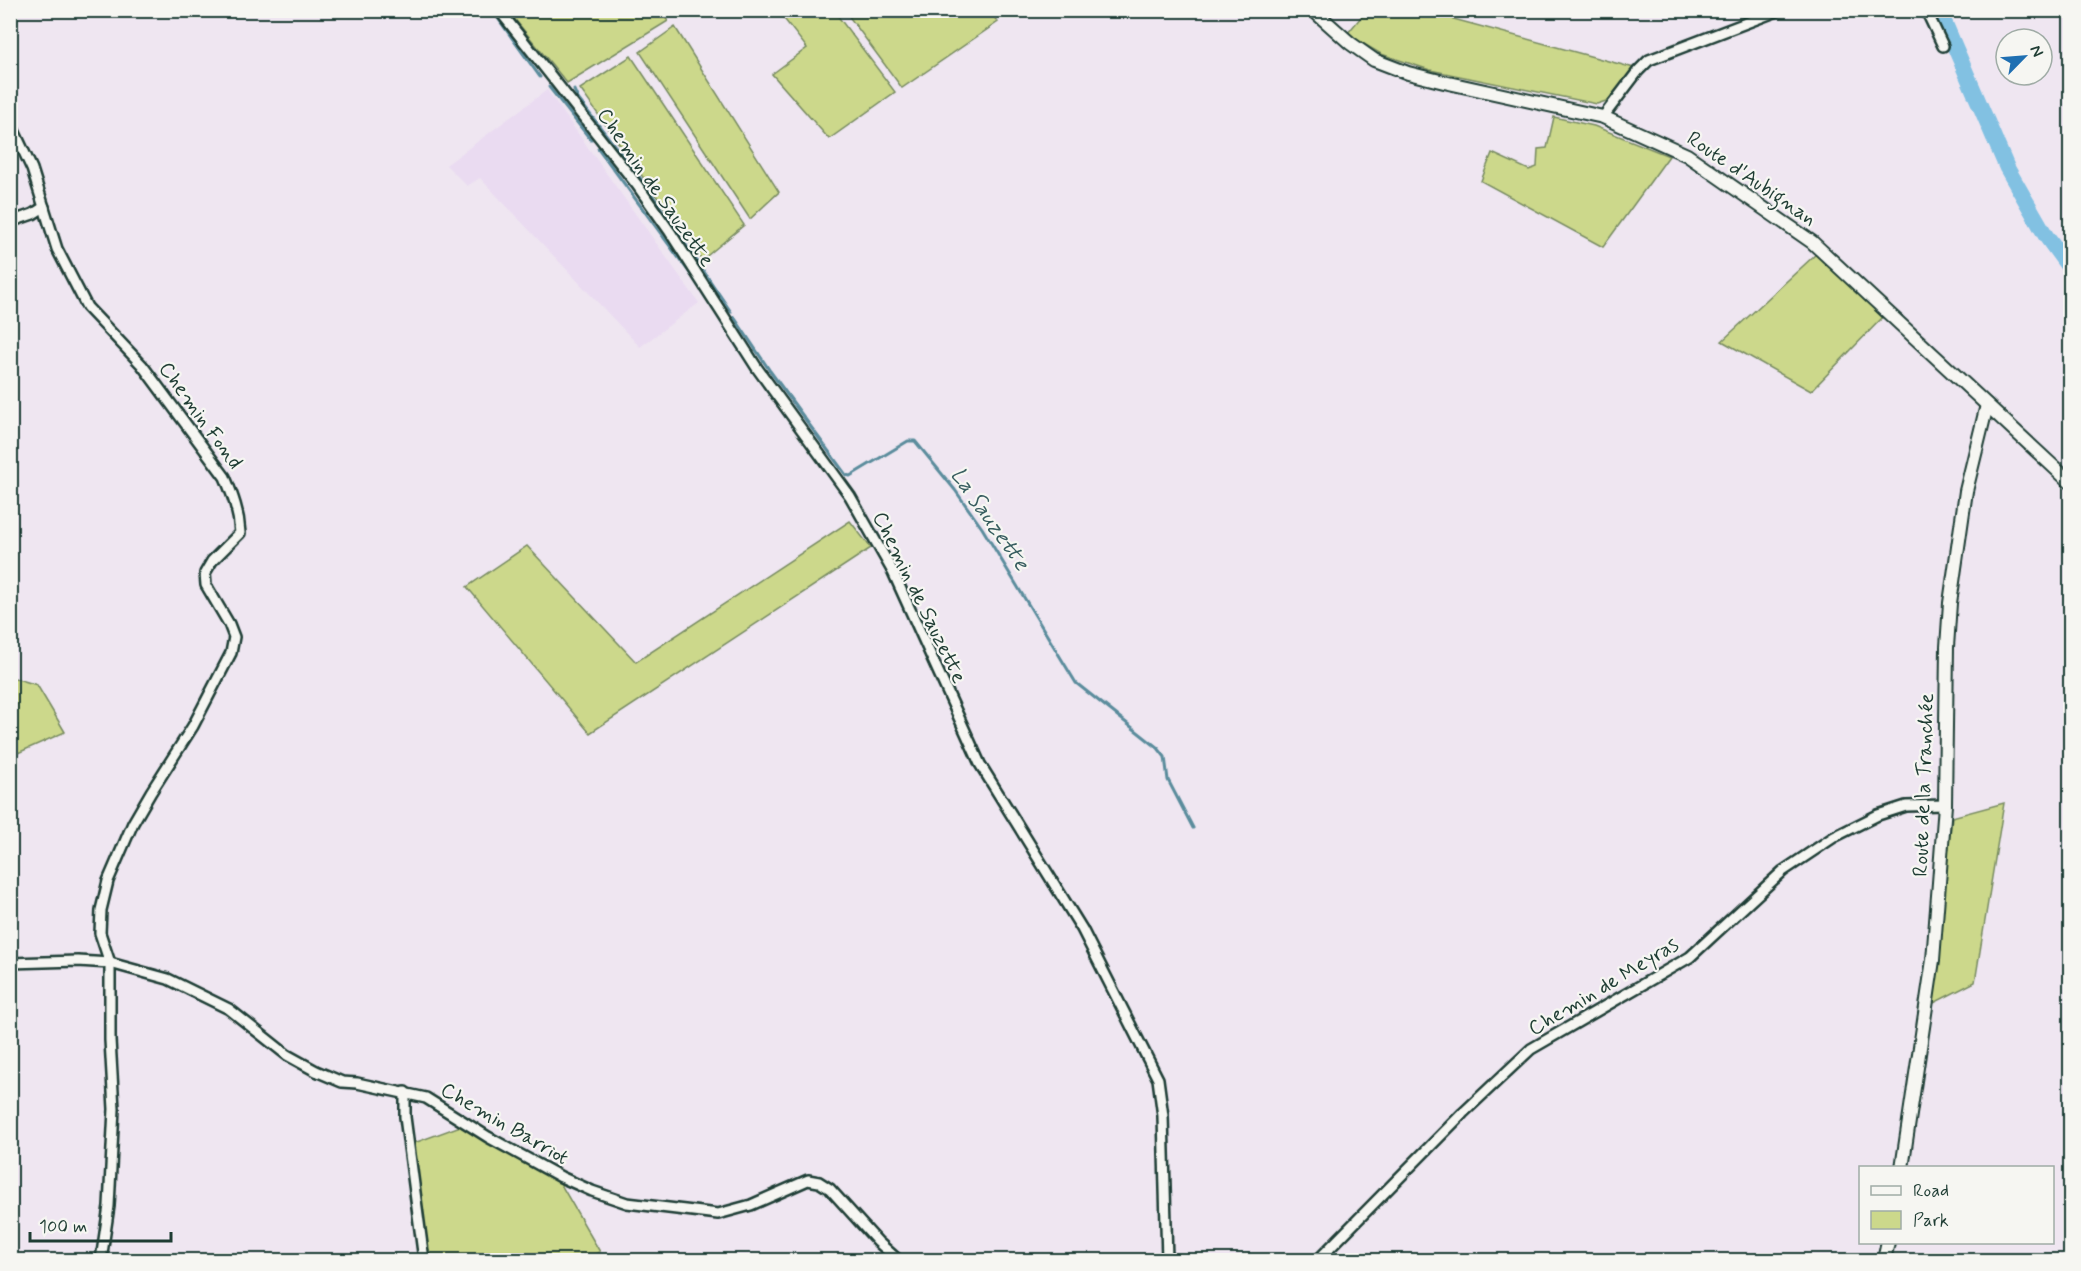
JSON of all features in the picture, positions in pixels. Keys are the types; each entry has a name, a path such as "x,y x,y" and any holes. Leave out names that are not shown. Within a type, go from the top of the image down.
{"street":[{"name":"Chemin de Sauzette","path":"499,10 603,139 670,232 757,368 840,481 893,572 980,764 1082,929 1158,1079 1163,1116 1167,1260"},
{"name":"Route d'Aubignan","path":"1313,10 1350,44 1374,60 1408,73 1603,117 1687,155 1812,242 2070,482"},
{"path":"1603,117 1649,60 1780,10"},
{"path":"1926,10 1943,46"},
{"name":"Chemin Fond","path":"10,122 32,169 57,249 87,307 142,365 218,467 234,497 240,517 240,533 212,561 205,573 206,585 234,637 231,653 193,726 133,823 108,881 101,910 100,933 110,963"},
{"path":"10,222 33,214 44,207"},
{"name":"Route de la Tranchée","path":"1902,1166 1934,960 1945,805 1950,603 1966,492 1987,405"},
{"name":"Chemin de Meyras","path":"1318,1260 1463,1113 1532,1049 1690,957 1783,871 1834,837 1878,815 1906,806 1945,805"},
{"name":"Chemin Barriot","path":"10,963 78,960 110,963 168,980 201,993 229,1009 287,1055 316,1071 342,1082 405,1092 426,1098 488,1137 561,1177 591,1191 627,1203 718,1214 751,1205 808,1180 819,1182 830,1189 878,1242 898,1260"},
{"path":"101,1260 113,1160 110,963"},
{"path":"405,1092 405,1117 424,1260"},
{"path":"1884,1260 1888,1244"}],"shaded area":[{"path":"547,90 699,303 640,347 480,178 467,186 446,165"}],"green space":[{"path":"508,11 660,11 668,21 567,83"},
{"path":"778,11 834,11 895,92 829,139 772,74 807,48"},
{"path":"845,11 989,11 998,22 902,88"},
{"path":"1366,11 1424,11 1634,68 1609,100 1597,104 1430,70 1381,54 1347,34"},
{"path":"675,27 779,192 750,219 640,52"},
{"path":"631,56 744,225 702,260 580,89"},
{"path":"1554,117 1594,126 1669,156 1603,247 1481,181 1492,153 1529,170 1537,167 1538,149 1547,148"},
{"path":"1816,254 1884,316 1811,391 1722,341"},
{"path":"850,521 871,548 590,733 467,587 527,546 636,662"},
{"path":"11,677 37,685 65,732 11,756"},
{"path":"2004,803 1975,982 1932,1004 1952,817"},
{"path":"463,1125 559,1181 600,1252 580,1260 428,1260 414,1143"}],"waterway":[{"name":"La Sauzette","path":"492,10 540,77"},
{"path":"1939,10 2007,168 2046,236 2070,269"},
{"name":"La Sauzette","path":"549,87 591,140"},
{"path":"574,90 578,99 647,187 731,312"},
{"name":"La Sauzette","path":"598,148 692,276"},
{"name":"La Sauzette","path":"734,317 770,371 846,475 850,476 908,441 915,441 982,528 1076,683 1158,748 1165,757 1168,780 1193,828"}]}
